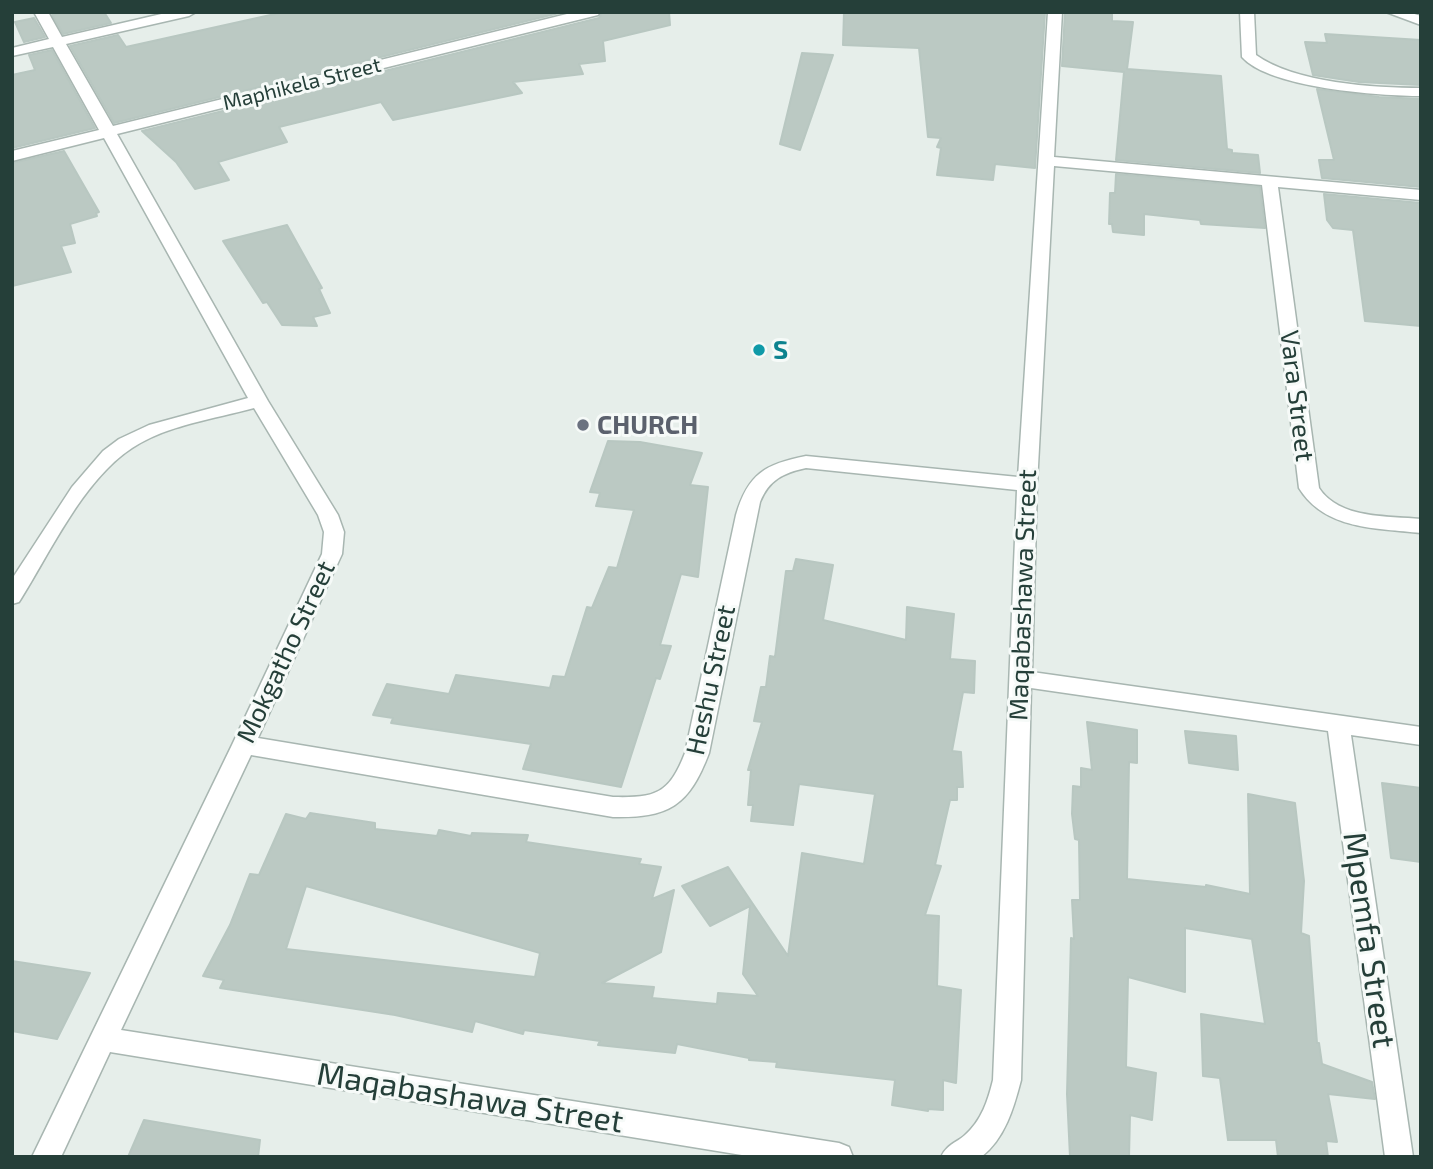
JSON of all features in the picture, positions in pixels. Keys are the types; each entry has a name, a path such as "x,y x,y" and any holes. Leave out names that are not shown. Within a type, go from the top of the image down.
{"street":[{"name":"Mokgatho Street","path":"41,12 259,401 328,514 334,532 332,554 244,745 46,1157"},
{"path":"12,52 189,12"},
{"name":"Maphikela Street","path":"12,156 593,12"},
{"name":"Maqabashawa Street","path":"955,1157 965,1152 989,1131 1000,1108 1007,1080 1027,485 1055,12"},
{"path":"1247,12 1249,57 1265,69 1299,79 1421,92"},
{"path":"1393,12 1421,21"},
{"path":"1045,161 1421,195"},
{"name":"Vara Street","path":"1269,181 1312,498 1330,510 1353,518 1421,526"},
{"path":"12,597 90,475 107,457 127,442 151,432 259,401"},
{"name":"Heshu Street","path":"244,745 613,807 642,808 660,805 678,793 689,777 697,753 751,494 763,478 776,469 806,462 1027,485"},
{"path":"1019,678 1421,736"},
{"name":"Mpemfa Street","path":"1338,723 1399,1157"},
{"name":"Maqabashawa Street","path":"102,1040 839,1157"}],"building":[{"path":"64,12 104,12 111,23 63,34 52,15"},
{"path":"284,12 563,12 114,123 70,46 118,35 126,47"},
{"path":"602,12 669,12 670,25 603,41 605,61 579,64 583,74 513,82 522,93 393,120 381,102 279,127 287,142 218,162 229,180 195,189 176,162 142,131 599,18"},
{"path":"844,12 1045,12 1035,168 995,164 993,180 937,175 941,148 937,147 941,138 928,137 919,48 843,45"},
{"path":"1065,12 1112,12 1112,21 1133,22 1127,69 1221,76 1227,149 1232,150 1232,153 1258,155 1260,173 1116,160 1124,72 1062,66"},
{"path":"34,18 45,37 24,42 15,22"},
{"path":"1325,34 1421,40 1421,85 1359,82 1313,75 1305,42 1327,43"},
{"path":"52,50 95,128 12,148 12,75 35,70 29,55"},
{"path":"802,53 833,55 800,150 780,144"},
{"path":"1317,89 1421,99 1421,187 1322,178 1319,160 1334,160"},
{"path":"64,151 99,212 96,213 97,216 70,224 75,243 61,246 71,272 12,286 12,163"},
{"path":"1116,174 1260,187 1265,228 1201,224 1200,220 1144,214 1144,235 1113,232 1112,224 1109,224 1110,193 1115,193"},
{"path":"1324,194 1421,203 1421,326 1365,321 1353,230 1333,228 1327,220"},
{"path":"287,225 322,288 319,289 330,313 313,317 317,326 282,325 267,302 263,303 223,241"},
{"path":"608,441 640,442 702,453 690,485 708,487 698,577 681,574 660,645 671,646 660,679 656,678 621,787 523,769 531,744 391,723 393,718 373,715 387,684 449,694 456,675 550,688 553,676 565,677 587,607 592,608 609,567 617,568 634,510 596,506 600,493 590,492"},
{"path":"796,559 833,565 823,620 906,640 907,607 954,614 950,659 975,661 974,693 963,692 952,751 961,752 963,787 957,787 957,800 950,800 935,865 941,866 925,915 939,916 937,986 961,990 956,1083 943,1080 943,1110 928,1111 892,1105 895,1080 776,1067 777,1062 749,1060 677,1044 675,1053 598,1045 600,1041 524,1030 523,1034 475,1021 472,1032 395,1015 220,988 224,980 203,976 230,925 250,874 259,875 286,814 306,819 310,813 375,823 375,829 437,836 439,830 471,836 472,833 528,835 526,842 641,859 639,864 661,867 652,899 674,890 661,952 602,983 654,987 652,998 717,1004 718,993 758,996 743,974 750,906 710,926 682,886 728,867 788,956 802,853 864,864 875,794 799,784 793,825 751,821 753,805 748,805 751,770 748,770 762,722 754,721 761,687 766,687 770,656 775,657 786,571 793,571","holes":["306,886 540,953 535,977 286,949"]},
{"path":"1087,722 1137,730 1137,763 1129,762 1127,879 1206,885 1250,894 1248,794 1295,803 1304,881 1301,933 1309,936 1317,1043 1322,1064 1372,1082 1375,1099 1328,1094 1337,1142 1326,1141 1328,1157 1278,1157 1276,1140 1228,1140 1220,1078 1203,1076 1201,1014 1265,1024 1252,939 1185,928 1185,992 1128,977 1126,1067 1156,1073 1152,1120 1130,1115 1129,1157 1070,1157 1067,1094 1071,938 1074,939 1072,900 1080,900 1079,840 1075,839 1072,814 1073,786 1081,787 1081,768 1092,770"},
{"path":"1185,731 1236,736 1238,770 1189,763"},
{"path":"1382,783 1421,788 1421,862 1391,858"},
{"path":"12,961 90,973 57,1039 12,1031"},
{"path":"144,1120 260,1140 258,1157 128,1157"}],"place":[{"name":"S","path":"759,350"},
{"name":"CHURCH","path":"583,425"}]}
